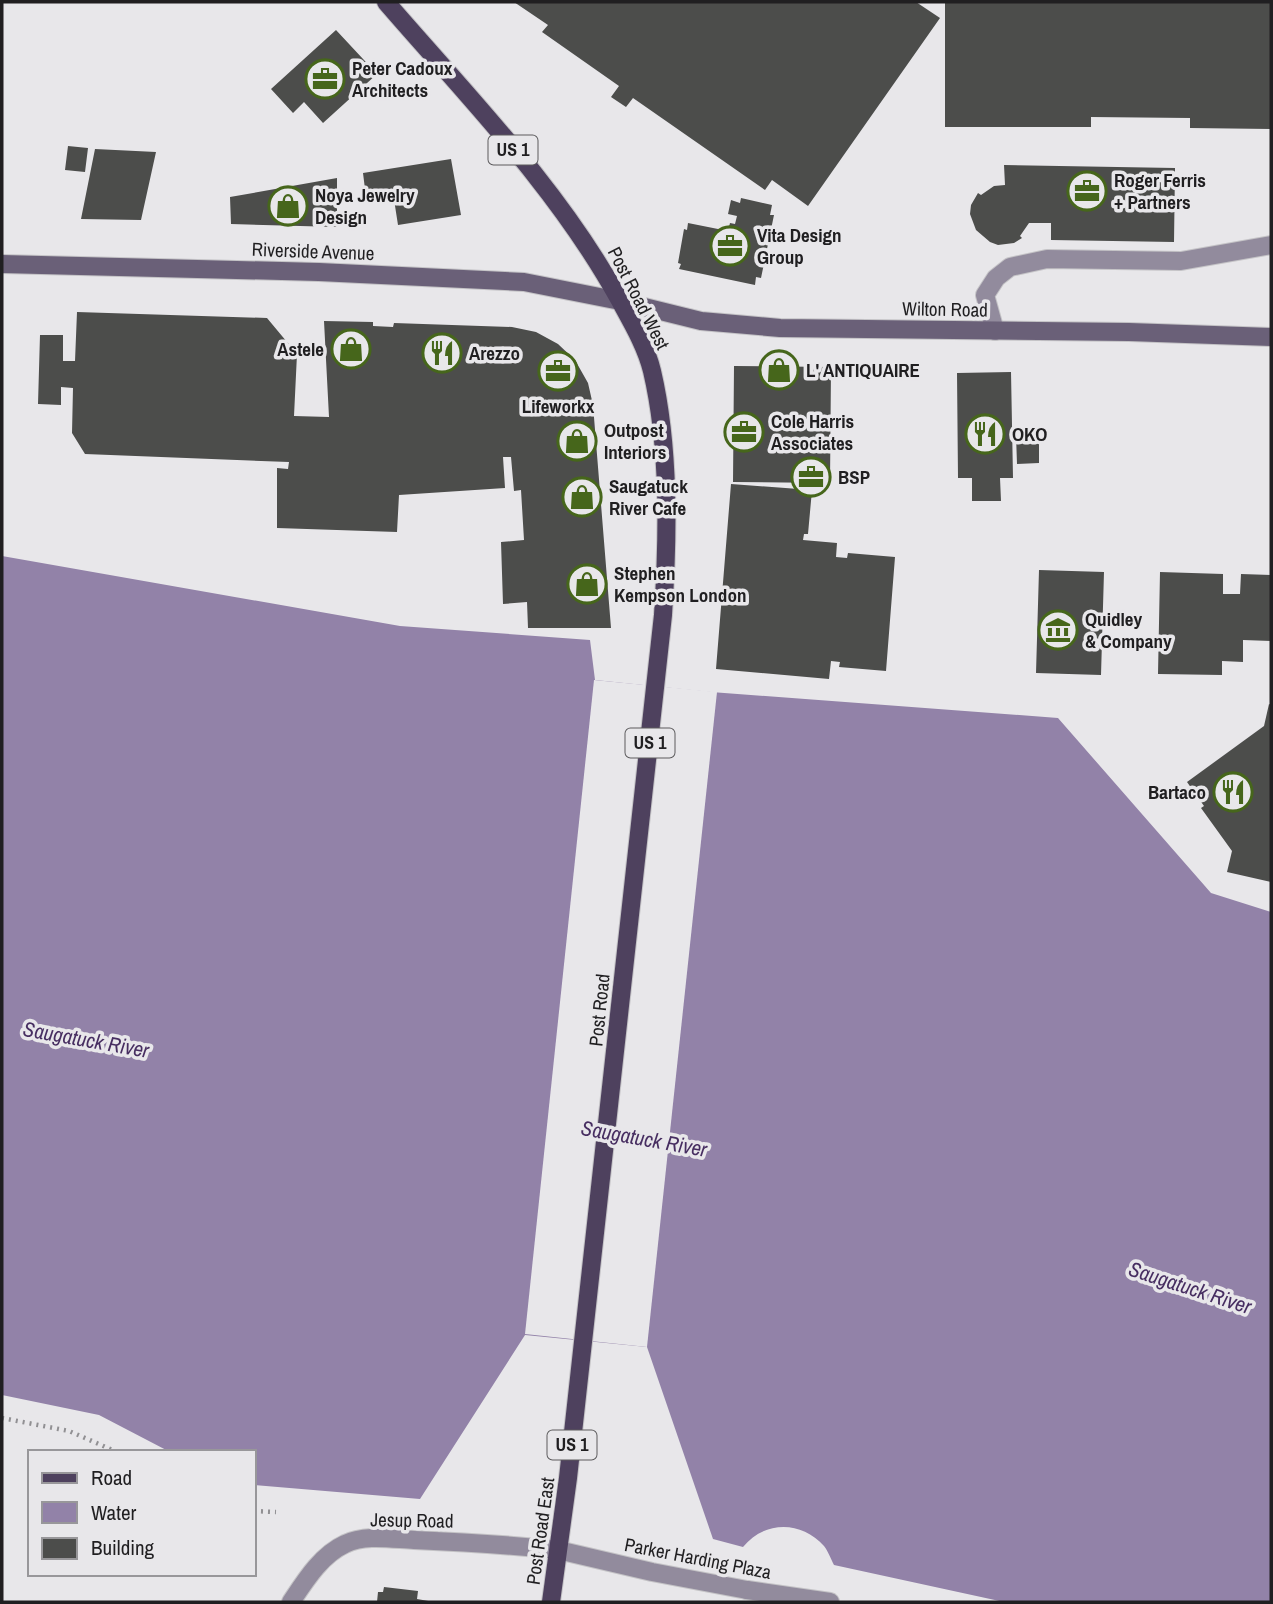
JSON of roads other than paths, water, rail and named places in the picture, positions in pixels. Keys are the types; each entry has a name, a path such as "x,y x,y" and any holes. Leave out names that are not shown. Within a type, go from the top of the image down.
{"main road":[{"name":"Post Road West","path":"392,4 583,238 621,302 652,369 664,461 665,583 656,686"},
{"name":"Riverside Avenue","path":"2,264 332,272 524,282 621,302"},
{"name":"Wilton Road","path":"621,302 701,321 780,328 1271,337"},
{"name":"Post Road","path":"583,1340 656,686"},
{"name":"Post Road East","path":"551,1602 583,1340"}],"street":[{"path":"995,331 985,295 996,278 1010,267 1047,259 1181,261 1271,245"},
{"name":"Jesup Road","path":"291,1602 317,1565 346,1542 368,1538 397,1539 558,1550"},
{"name":"Parker Harding Plaza","path":"558,1550 748,1596 830,1602"}],"water":[{"name":"Saugatuck River","path":"2,556 400,626 590,640 595,680 711,692 1058,718 1211,893 1271,912 1271,1602 1004,1602 834,1565 825,1548 815,1538 794,1528 772,1528 761,1532 743,1547 713,1539 647,1347 525,1335 420,1499 256,1485 256,1450 166,1450 99,1415 2,1395"}],"place":[{"name":"Peter Cadoux Architects","path":"325,79"},
{"name":"Roger Ferris + Partners","path":"1087,191"},
{"name":"Noya Jewelry Design","path":"288,206"},
{"name":"Vita Design Group","path":"730,246"},
{"name":"Astele","path":"351,349"},
{"name":"Arezzo","path":"442,353"},
{"name":"L' ANTIQUAIRE","path":"779,370"},
{"name":"Lifeworkx","path":"558,371"},
{"name":"Cole Harris Associates","path":"744,432"},
{"name":"OKO","path":"985,434"},
{"name":"Outpost Interiors","path":"577,441"},
{"name":"BSP","path":"811,477"},
{"name":"Saugatuck River Cafe","path":"582,497"},
{"name":"Stephen Kempson London","path":"587,584"},
{"name":"Quidley & Company","path":"1058,630"},
{"name":"Bartaco","path":"1233,792"}]}
